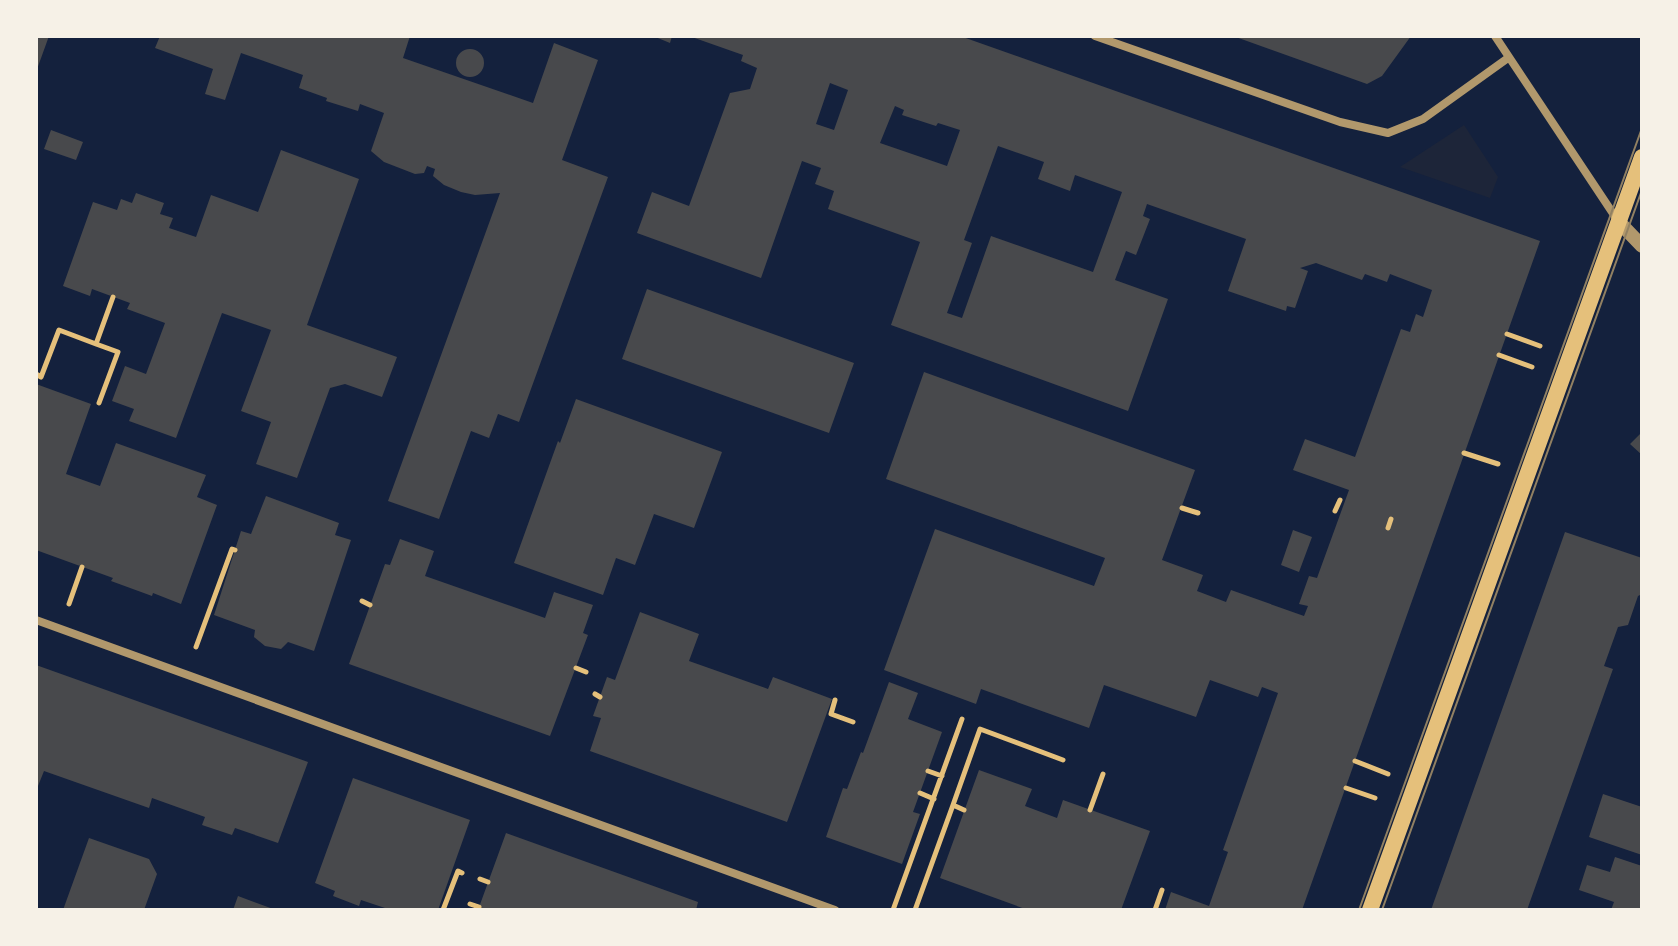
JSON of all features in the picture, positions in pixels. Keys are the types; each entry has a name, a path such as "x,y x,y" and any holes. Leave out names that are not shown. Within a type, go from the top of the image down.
{"main road":[{"path":"1370,910 1642,157"}],"street":[{"path":"1095,36 1340,122 1388,133 1423,119 1508,58"},
{"path":"1495,36 1618,221 1642,246"},
{"path":"36,620 835,910"}],"path":[{"path":"96,344 113,297"},
{"path":"36,374 41,377 59,330 118,352 99,403"},
{"path":"1335,511 1340,500"},
{"path":"1182,508 1198,513"},
{"path":"1388,528 1391,519"},
{"path":"186,675 232,549 235,550"},
{"path":"60,629 82,567"},
{"path":"362,601 370,605"},
{"path":"576,668 586,672"},
{"path":"835,700 831,714 853,722"},
{"path":"893,910 962,719"},
{"path":"915,910 980,729 1063,760"},
{"path":"928,771 942,776"},
{"path":"1090,810 1103,774"},
{"path":"920,793 934,799"},
{"path":"953,805 964,810"},
{"path":"443,908 458,871 462,873"},
{"path":"480,879 488,882"},
{"path":"1155,910 1162,890"},
{"path":"470,904 479,907"}],"shaded area":[{"path":"1464,125 1498,177 1490,198 1400,167"}],"building":[{"path":"36,36 49,36 36,72"},
{"path":"160,36 410,36 403,58 533,103 554,43 598,60 562,160 608,177 519,422 498,414 489,438 471,431 439,519 388,501 500,193 475,195 461,192 433,176 435,169 427,166 424,173 415,174 384,162 371,151 384,113 360,104 358,111 326,101 327,98 299,88 303,75 241,53 225,100 205,94 213,69 155,48"},
{"path":"653,36 672,36 670,43"},
{"path":"689,36 960,36 1540,241 1302,910 1165,910 1171,892 1209,906 1228,852 1223,850 1278,693 1262,687 1258,697 1210,680 1196,717 1104,685 1089,728 981,689 976,704 884,670 935,529 1094,586 1105,558 886,479 924,372 1195,470 1162,560 1203,575 1197,591 1226,602 1231,590 1304,616 1308,606 1299,604 1309,576 1317,578 1349,490 1293,470 1305,439 1355,457 1401,329 1410,332 1416,314 1423,317 1432,290 1390,274 1387,282 1365,274 1362,280 1316,263 1300,268 1308,271 1295,308 1287,306 1286,311 1228,291 1246,239 1147,204 1143,216 1150,219 1136,255 1126,251 1115,280 1168,299 1128,411 891,325 920,242 828,209 834,191 815,184 821,168 802,161 761,278 637,233 652,192 689,206 730,93 750,89 757,68 741,61 743,55","holes":["830,83 848,90 834,130 816,124","895,106 904,110 902,115 960,130 947,166 880,143","998,146 1044,162 1038,179 1070,191 1075,175 1122,192 1093,272 991,236 962,318 947,313 972,243 964,240"]},
{"path":"1233,36 1411,36 1382,76 1367,84"},
{"path":"470,49 480,53 484,63 480,73 470,77 460,73 456,63 460,53"},
{"path":"51,130 83,142 76,160 44,149"},
{"path":"281,150 359,179 307,325 397,357 382,397 345,384 330,388 297,478 256,464 271,422 241,411 271,330 222,313 176,438 129,421 134,409 112,401 125,366 146,374 165,323 127,309 130,303 92,289 90,296 63,286 93,202 117,210 121,199 132,203 136,193 164,203 160,214 173,218 169,228 196,237 211,195 258,212"},
{"path":"647,289 854,363 829,433 622,359"},
{"path":"36,384 91,404 66,474 100,486 116,443 206,475 197,497 217,505 181,604 111,581 113,578 36,550"},
{"path":"576,399 722,452 694,528 654,514 635,565 616,558 603,595 514,563"},
{"path":"1642,432 1642,455 1630,444"},
{"path":"266,496 339,523 335,535 351,540 314,651 288,642 281,649 265,646 254,637 255,630 214,615 241,531 251,534"},
{"path":"1293,530 1312,537 1299,572 1281,565"},
{"path":"1565,532 1642,558 1642,594 1638,596 1628,625 1618,627 1604,666 1613,669 1527,910 1431,910"},
{"path":"400,539 434,551 425,576 545,618 554,592 593,605 583,633 588,635 550,736 349,664 385,564 390,565"},
{"path":"640,612 699,634 689,661 768,689 773,677 832,699 787,822 590,751 601,718 593,716 607,677 615,680"},
{"path":"36,665 308,762 278,843 235,828 232,835 202,825 205,817 152,798 149,808 44,771 36,786"},
{"path":"889,682 918,693 908,719 942,732 913,812 920,814 902,864 826,837 843,788 847,789 863,753"},
{"path":"979,770 1032,789 1025,806 1057,818 1063,800 1150,831 1121,910 1028,910 940,878"},
{"path":"353,778 470,820 438,910 391,910 361,900 359,906 333,896 335,891 315,883"},
{"path":"1603,794 1642,807 1642,855 1589,837"},
{"path":"506,833 698,902 696,910 478,910"},
{"path":"89,838 149,859 157,874 144,910 63,910"},
{"path":"1615,857 1642,866 1642,910 1611,910 1614,902 1579,890 1587,865 1610,872"},
{"path":"238,896 276,910 233,910"}],"tram line":[{"path":"1359,910 1642,128"},
{"path":"1382,910 1642,190"}]}
